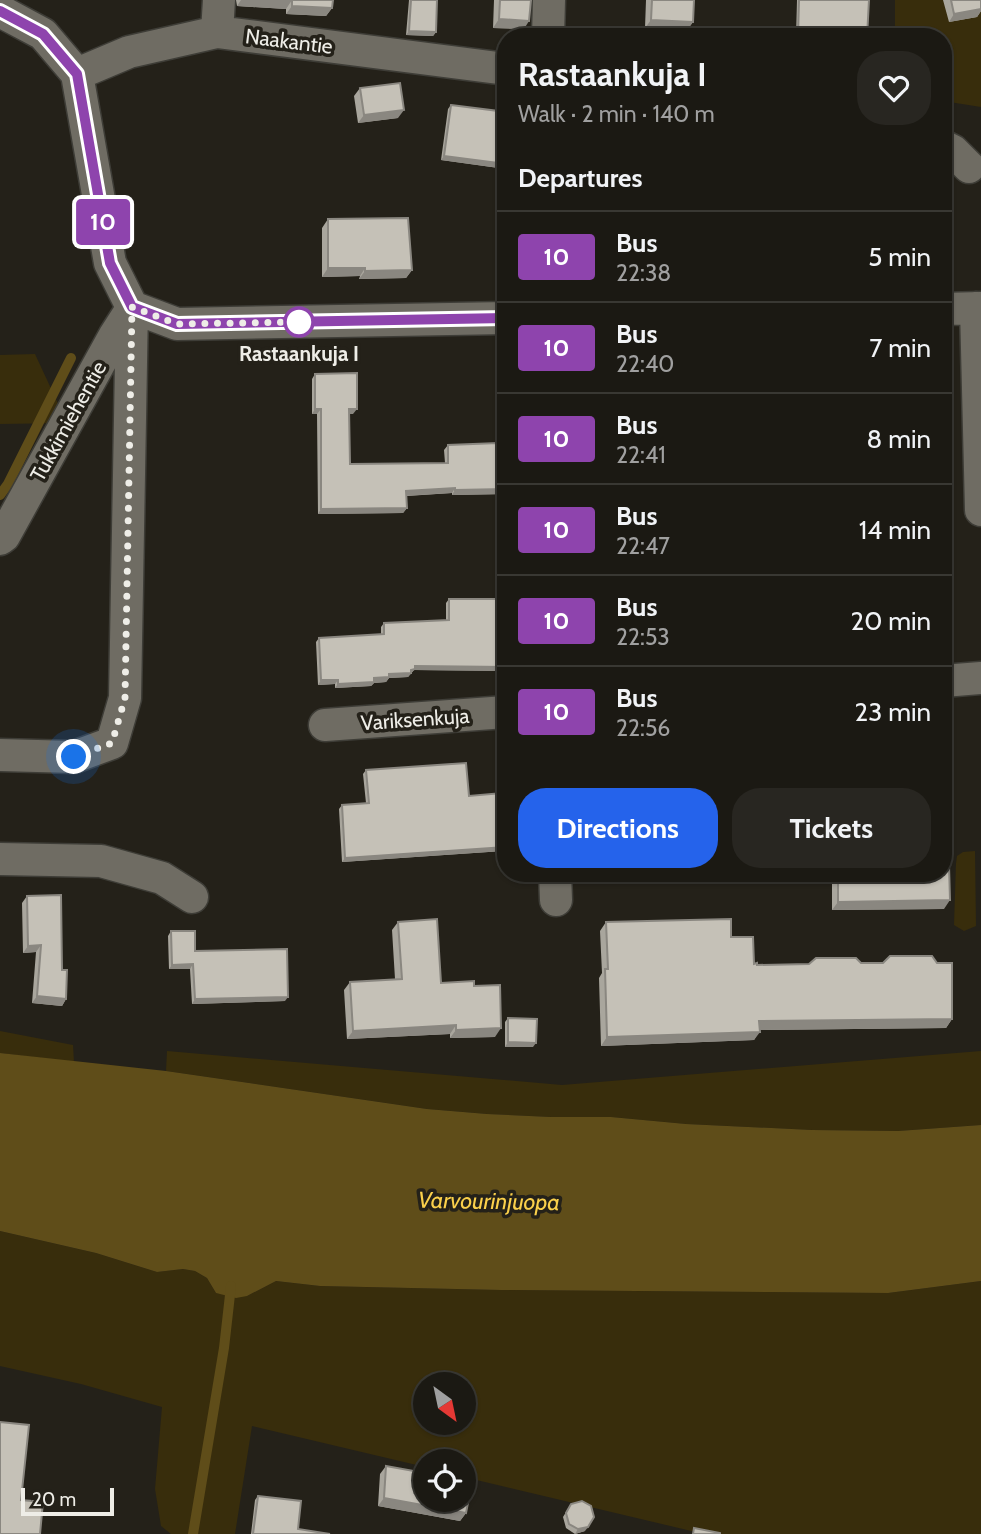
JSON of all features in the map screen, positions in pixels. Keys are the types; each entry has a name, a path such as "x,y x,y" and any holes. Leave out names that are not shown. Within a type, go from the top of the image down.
{"street":[{"path":"217,32 219,0"},
{"path":"548,28 549,0"},
{"path":"0,11 43,34 77,74 110,263 132,307 125,698 112,743 74,757 0,755"},
{"name":"Naakantie","path":"77,74 129,52 217,32 497,68"},
{"path":"952,150 969,167"},
{"path":"132,307 177,324 497,318"},
{"name":"Tukkimiehentie","path":"0,539 132,307"},
{"path":"952,309 978,308 981,510"},
{"path":"952,680 981,678"},
{"name":"Variksenkuja","path":"325,725 497,713"},
{"path":"0,859 101,861 162,878 192,897"}],"shaded area":[{"path":"895,0 981,0 981,107 952,102 952,28 895,28"},
{"path":"35,354 67,423 0,424 0,355"},
{"path":"975,851 976,926 964,931 954,925 956,863 957,856 963,852"},
{"path":"0,1031 73,1045 74,1062 0,1053"},
{"path":"167,1051 562,1085 981,1051 981,1125 898,1131 812,1130 427,1109 166,1071"},
{"path":"0,1231 96,1253 157,1272 183,1269 195,1271 207,1278 216,1293 247,1296 276,1281 320,1286 501,1290 888,1293 981,1281 981,1534 704,1534 476,1480 476,1449 413,1449 413,1464 252,1426 235,1534 171,1534 161,1526 155,1489 162,1407 81,1384 0,1366"}],"water":[{"name":"Varvourinjuopa","path":"0,1053 166,1071 427,1109 487,1114 611,1117 686,1124 812,1130 898,1131 981,1125 981,1281 888,1293 501,1290 320,1286 276,1281 247,1296 236,1298 216,1293 207,1278 195,1271 183,1269 157,1272 96,1253 0,1231"}],"building":[{"path":"292,0 333,0 332,8 292,6"},
{"path":"411,0 437,0 436,32 409,31"},
{"path":"500,0 531,0 529,21 499,19"},
{"path":"652,0 694,0 693,22 651,20"},
{"path":"799,0 869,0 867,28 798,28"},
{"path":"951,0 981,0 981,9 954,14"},
{"path":"400,83 404,110 364,115 360,88"},
{"path":"451,105 497,111 497,163 444,156"},
{"path":"408,218 412,270 365,271 365,268 328,268 328,219"},
{"path":"357,373 357,409 349,409 350,464 448,463 448,445 497,443 497,489 406,491 407,508 321,509 321,409 315,409 315,374"},
{"path":"449,599 497,599 497,667 415,666 411,673 389,674 389,677 374,678 374,682 338,684 338,680 321,680 319,638 384,634 384,623 449,620"},
{"path":"466,763 469,796 497,793 497,848 345,858 342,805 369,803 366,770"},
{"path":"838,882 949,882 950,900 838,902"},
{"path":"61,895 62,970 67,970 66,999 37,996 41,945 28,946 27,896"},
{"path":"437,919 441,983 474,981 474,986 500,985 501,1028 456,1030 456,1025 353,1031 350,982 402,979 398,922"},
{"path":"731,919 731,937 753,937 754,964 757,965 809,964 816,958 856,958 861,963 883,963 890,956 932,956 937,963 952,963 952,1019 759,1021 760,1032 607,1037 606,922"},
{"path":"171,931 195,931 195,951 287,949 288,997 195,999 193,964 172,965"},
{"path":"508,1018 537,1019 536,1043 508,1042"},
{"path":"0,1422 29,1425 21,1500 43,1502 40,1534 0,1534"},
{"path":"386,1466 413,1471 413,1503 384,1498"},
{"path":"258,1496 301,1501 298,1529 330,1534 253,1534"},
{"path":"582,1501 591,1506 594,1517 588,1527 578,1529 569,1524 566,1513 571,1504"},
{"path":"694,1528 720,1533 720,1534 693,1534"}],"waterway":[{"path":"0,495 71,358"},
{"path":"193,1534 224,1348 231,1286"}],"bus line":[{"name":"10","path":"0,11 43,34 77,74 110,263 132,307 177,324 497,318"}],"place":[{"name":"Rastaankuja I","path":"299,322"}],"route":[{"path":"74,757 112,743 125,698 132,307 177,324 299,322"}]}
